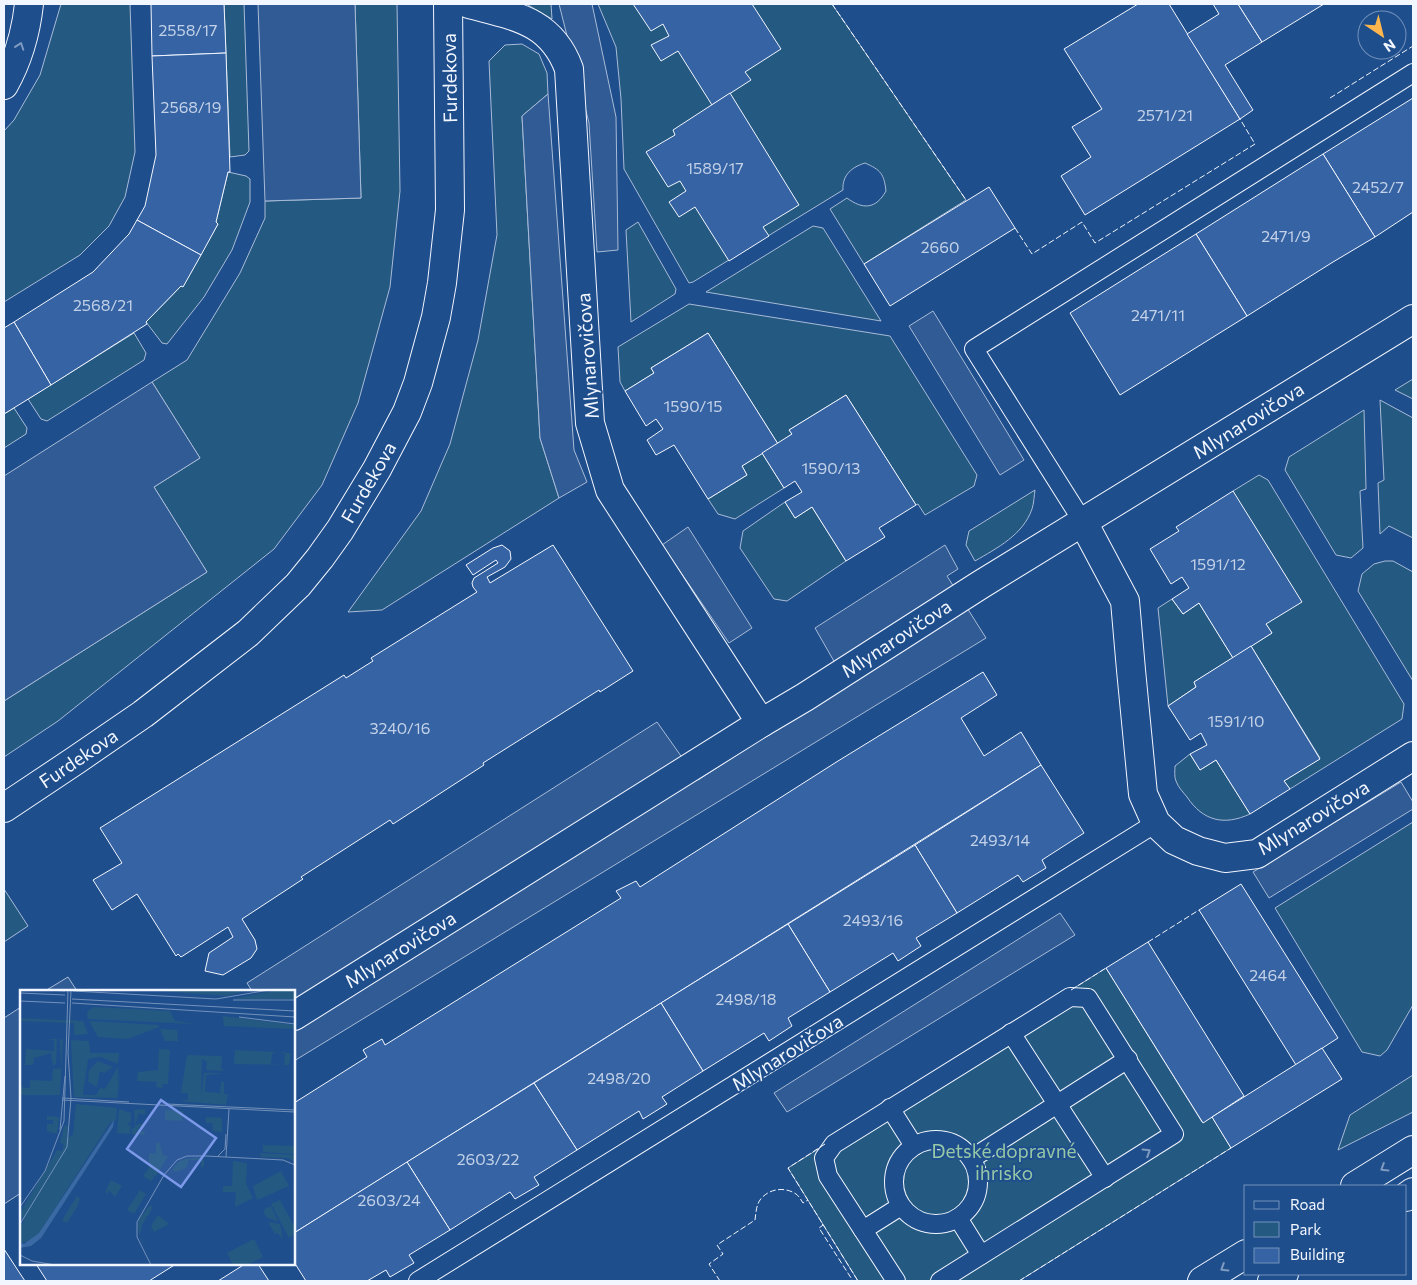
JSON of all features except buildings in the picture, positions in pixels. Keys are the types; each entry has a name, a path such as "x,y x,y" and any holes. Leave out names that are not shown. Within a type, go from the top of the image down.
{"street":[{"path":"4,85 11,72 23,38 29,4"},
{"name":"Furdekova","path":"4,808 143,714 248,633 298,585 314,565 340,530 378,469 407,412 418,383 436,317 442,283 450,210 448,4"},
{"name":"Mlynarovičova","path":"469,4 522,19 538,26 556,45 567,63 569,69 590,423 607,482 615,498 761,722"},
{"name":"Mlynarovičova","path":"295,1015 761,722 805,697 980,585 1413,318"},
{"name":"Mlynarovičova","path":"1083,522 1125,601 1144,794 1156,823 1174,840 1198,851 1225,858 1257,854 1413,756"},
{"path":"1357,1185 1413,1150"},
{"path":"1202,1281 1244,1255"}],"lane":[{"path":"1083,522 974,349 1413,73"},
{"name":"Mlynarovičova","path":"418,1281 1156,823"},
{"path":"896,1281 828,1176 824,1158 834,1144 1070,997 1088,998 1174,1134 940,1281"},
{"path":"1011,1033 1106,1178"},
{"path":"971,1159 1128,1059"},
{"path":"890,1108 914,1146"},
{"path":"939,1139 952,1142 963,1149 971,1159 976,1171 978,1185 975,1198 968,1209 958,1218 933,1224 921,1221 910,1215 901,1206 895,1194 893,1180 896,1166 904,1154 914,1146 926,1140 939,1139"},
{"path":"863,1230 901,1206"},
{"path":"958,1218 981,1256"}],"green space":[{"path":"61,4 130,4 135,152 125,197 109,226 80,255 4,302 4,131 14,120 40,75"},
{"path":"224,4 244,4 249,151 245,155 230,157"},
{"path":"355,4 397,4 400,191 390,287 358,403 322,485 274,549 58,721 4,757 4,701 207,572 154,487 200,458 152,382 187,360 240,273 265,218 265,201 361,198"},
{"path":"551,4 552,19 528,5"},
{"path":"598,4 832,4 966,200 864,264 830,209 847,198 858,204 869,206 882,197 886,191 881,173 865,163 849,172 844,180 843,190 689,283 624,169 621,99 616,47"},
{"path":"522,44 539,54 547,73 548,94 522,116 540,438 559,498 382,610 348,612 421,511 450,444 478,340 497,235 489,61 505,45"},
{"path":"228,172 246,176 250,179 250,202 232,250 204,297 167,344 162,343 146,322 183,286 218,224 216,222"},
{"path":"638,222 676,289 675,294 631,322 626,230"},
{"path":"813,226 823,228 881,321 706,292"},
{"path":"689,304 890,336 977,475 974,486 925,515 918,504 916,505 846,395 789,430 792,434 778,444 708,333 651,368 654,373 625,391 620,382 618,347"},
{"path":"134,333 146,353 144,360 47,421 41,419 28,399"},
{"path":"1413,379 1413,399 1395,390"},
{"path":"1380,400 1413,418 1413,538 1389,526 1380,534 1378,483 1384,480"},
{"path":"14,408 27,428 26,434 4,448 4,414"},
{"path":"1364,410 1366,489 1360,491 1363,548 1351,558 1336,555 1285,470 1289,457"},
{"path":"762,453 784,488 735,519 718,514 708,499 747,475 742,466"},
{"path":"1259,475 1268,480 1404,704 1402,719 1290,789 1284,781 1320,758 1251,646 1272,633 1266,624 1233,491"},
{"path":"1035,490 1032,509 1022,526 1008,540 975,561 966,545 969,531"},
{"path":"785,502 795,518 812,507 846,561 787,601 774,599 740,548 743,531"},
{"path":"1393,561 1413,572 1413,681 1358,591 1362,574 1374,564"},
{"path":"1172,599 1183,614 1199,603 1233,658 1194,682 1196,687 1168,706 1158,608"},
{"path":"1190,754 1200,770 1216,760 1250,814 1231,820 1215,819 1207,816 1193,805 1175,779 1175,766"},
{"path":"1413,822 1413,1005 1387,1050 1380,1056 1362,1052 1275,908"},
{"path":"4,889 28,926 4,942"},
{"name":"Detské dopravné ihrisko","path":"1106,968 1202,1122 1212,1117 1231,1148 1019,1281 858,1281 788,1168"},
{"path":"1413,1075 1413,1112 1338,1150 1350,1115"}],"shaded area":[{"path":"258,4 355,4 361,198 265,201"},
{"path":"559,4 592,4 616,117 618,250 597,252 589,123"},
{"path":"548,94 574,450 587,482 559,498 540,438 522,116"},
{"path":"933,311 1024,460 1000,475 909,326"},
{"path":"152,382 200,458 154,487 207,572 4,701 4,476"},
{"path":"688,527 752,628 729,643 662,545"},
{"path":"945,545 958,569 947,576 986,638 295,1060 295,990 251,990 247,983 657,722 698,780 847,684 815,628"},
{"path":"1401,782 1413,802 1413,809 1269,898 1253,872"},
{"path":"1060,913 1075,935 787,1112 774,1093"},
{"path":"68,977 76,990 47,990"},
{"path":"20,1008 20,1194 4,1204 4,1018"}],"fence":[{"path":"832,4 966,200"},
{"path":"1330,98 1413,46"},
{"path":"1015,228 1032,254 1082,222 1095,243 1255,144 1240,119"},
{"path":"1148,942 1199,910"},
{"path":"1071,990 1106,968"},
{"path":"825,1144 788,1168 858,1281"},
{"path":"1019,1281 1231,1148"},
{"path":"720,1281 709,1264 723,1254 717,1245 755,1220 756,1210 763,1196 781,1189 796,1194 803,1203 808,1200"},
{"path":"822,1224 819,1228 853,1281"}]}
